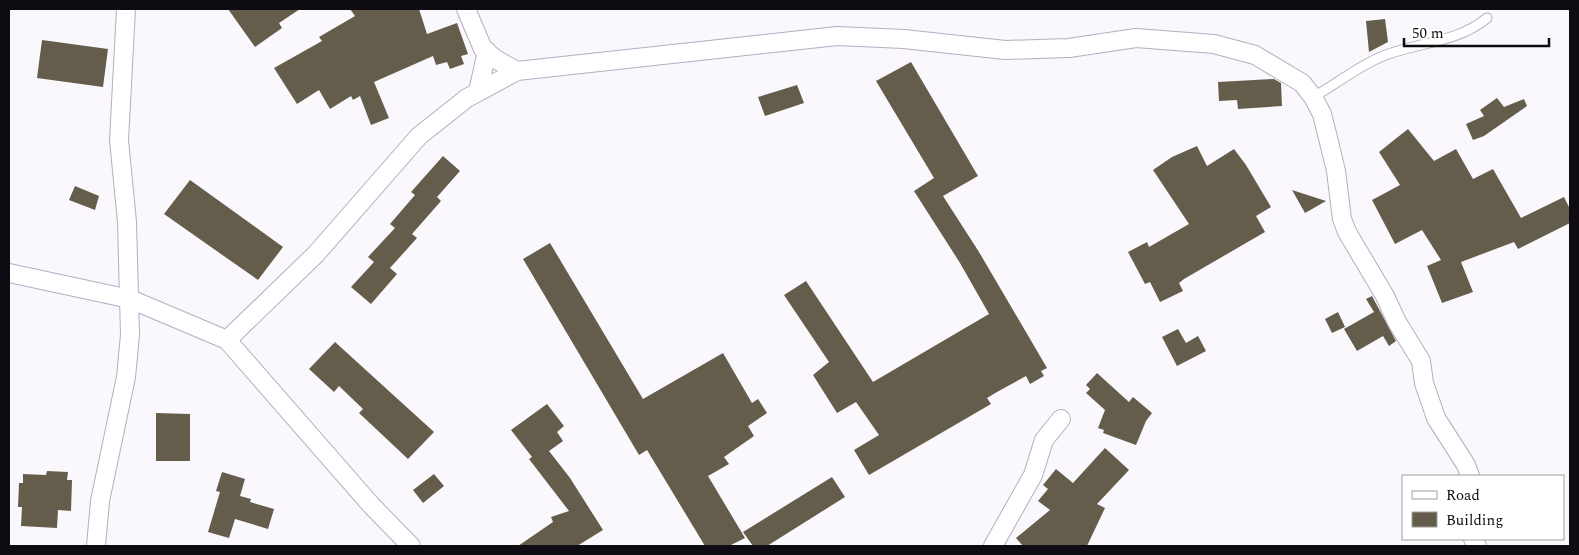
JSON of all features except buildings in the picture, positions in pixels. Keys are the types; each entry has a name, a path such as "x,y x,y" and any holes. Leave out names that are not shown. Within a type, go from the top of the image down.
{"street":[{"path":"96,546 100,501 126,377 130,334 127,222 119,140 126,9"},
{"path":"466,9 483,49 517,71"},
{"path":"227,340 316,254 420,136 445,114 478,92 517,71 837,36 904,39 1005,50 1069,48 1136,38 1214,44 1255,56 1302,83 1313,97 1322,114 1336,171 1342,219 1347,232 1385,296 1397,322 1420,361 1424,383 1436,418 1466,465 1470,475"},
{"path":"478,92 487,51"},
{"path":"9,273 130,299 227,340 371,506 410,546"},
{"path":"993,546 1034,475 1044,440 1061,419"}],"lane":[{"path":"1313,97 1379,58 1458,35 1476,27 1487,18"}]}
